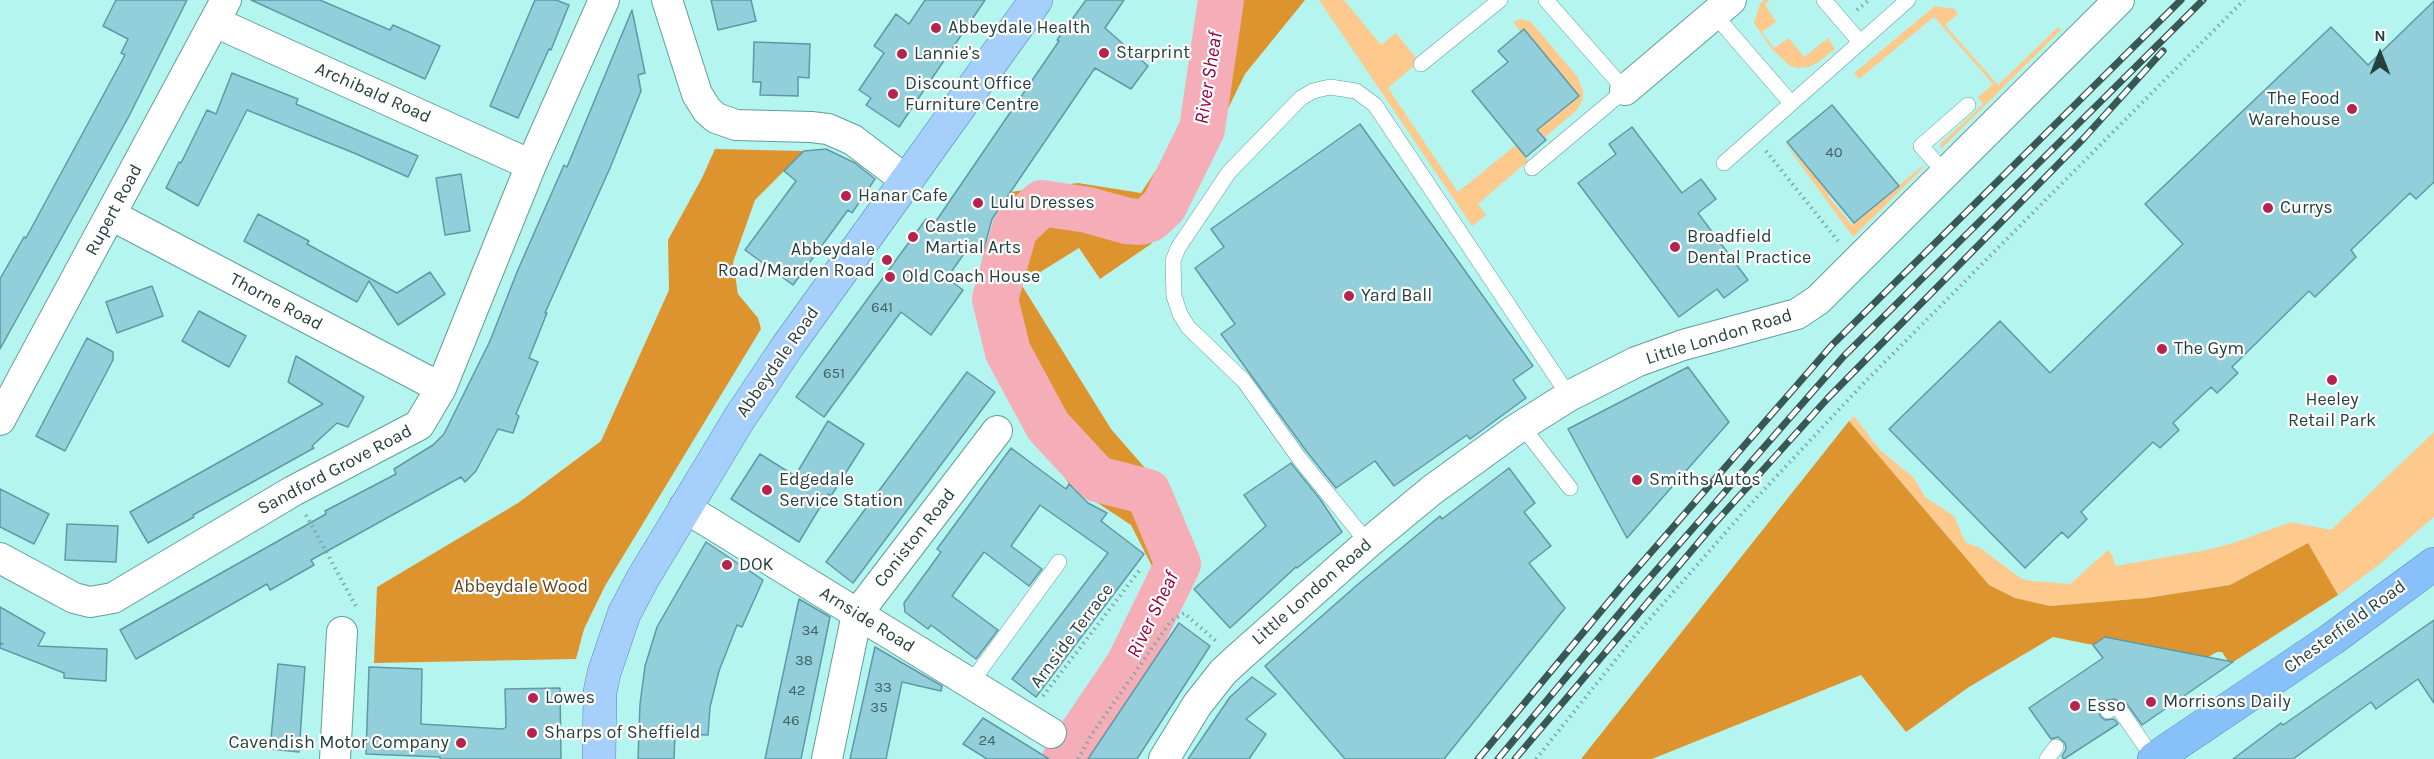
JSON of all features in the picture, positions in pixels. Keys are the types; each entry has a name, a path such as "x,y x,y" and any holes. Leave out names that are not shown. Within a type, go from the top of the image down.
{"highway":[{"name":"Chesterfield Road","path":"2154,759 2332,639 2428,565"}],"main road":[{"name":"Abbeydale Road","path":"599,759 600,692 614,640 643,578 684,507 787,347 1036,0"}],"street":[{"name":"Sandford Grove Road","path":"0,558 74,598 90,602 113,598 293,491 419,425 441,388 531,165 604,0"},
{"path":"667,0 697,94 707,110 716,118 736,125 828,129 853,140 907,181"},
{"name":"Little London Road","path":"1164,759 1197,705 1223,672 1368,543 1432,490 1522,426 1569,396 1608,375 1683,345 1797,314 1818,300 2119,0"},
{"path":"1625,90 1722,7"},
{"name":"Archibald Road","path":"220,11 531,165"},
{"name":"Rupert Road","path":"0,420 220,11"},
{"name":"Thorne Road","path":"111,215 441,388"},
{"name":"Coniston Road","path":"827,759 856,614 997,431"},
{"name":"Arnside Road","path":"684,507 1039,726"},
{"path":"335,759 342,632"}],"lane":[{"path":"1421,64 1500,0"},
{"path":"1532,168 1625,90 1546,0"},
{"path":"1824,0 1860,42"},
{"path":"1724,163 1908,0"},
{"path":"1722,7 1791,103"},
{"path":"1368,543 1299,458 1245,381 1188,327 1180,314 1174,296 1173,261 1178,248 1229,172 1301,98 1313,91 1330,87 1356,91 1375,105 1569,396"},
{"path":"1945,173 1921,146 1968,105"},
{"path":"1522,426 1570,488"},
{"path":"970,684 1059,561"},
{"path":"2108,711 2116,708 2122,712 2154,759"}],"path":[{"path":"1536,759 1634,637 1755,499 1860,387 2244,0"},
{"path":"1755,136 1855,263"},
{"path":"293,491 357,607 357,612 342,632"},
{"name":"Arnside Terrace","path":"1039,726 1139,571"},
{"path":"1078,759 1092,734 1171,621 1184,613 1237,659"}],"shaded area":[{"path":"1319,0 1344,0 1381,45 1396,33 1416,58 1415,65 1388,88 1458,192 1516,145 1528,161 1478,204 1486,215 1472,226"},
{"path":"1764,0 1770,0 1765,4 1776,22 1762,32 1774,48 1789,38 1804,57 1828,38 1835,49 1809,67 1790,66 1772,49 1754,23 1760,4"},
{"path":"1935,6 1955,9 1958,14 1945,25 1998,85 2058,27 2061,30 1941,149 1940,144 1983,104 1978,97 1993,84 1934,17 1859,79 1854,73"},
{"path":"1520,19 1530,21 1577,76 1583,91 1583,99 1577,110 1544,138 1537,130 1579,96 1525,29 1521,32 1513,22"},
{"path":"1784,142 1830,193 1828,196 1852,225 1922,166 1923,168 1853,237"},
{"path":"1854,416 1879,449 1914,478 1925,497 1954,516 1965,542 1980,548 2022,579 2032,581 2070,584 2108,550 2115,566 2207,550 2291,522 2331,530 2434,432 2434,517 2376,567 2338,595 2308,543 2230,585 2147,598 2050,606 2015,598 1989,585 1849,421"}],"green space":[{"path":"1208,0 1305,0 1245,74 1221,123 1151,244 1100,279 1079,248 1021,284 1111,429 1159,484 1192,565 1167,614 1140,608 1153,568 1131,525 1069,484 1012,398 981,299 983,253 1010,192 1078,183 1141,193 1184,128 1206,22"},
{"name":"Abbeydale Wood","path":"715,149 804,151 755,200 733,262 738,294 758,318 761,329 605,586 584,629 576,659 374,663 377,587 518,503 601,441 669,290 668,240"},
{"path":"1849,421 1989,585 2015,598 2050,606 2147,598 2230,585 2308,543 2338,595 2230,664 2222,652 2208,657 2105,637 2093,645 2053,637 1969,687 1906,732 1861,675 1652,759 1581,759"}],"building":[{"path":"116,0 187,0 128,118 0,349 0,279 24,237 26,238 125,55 121,53 128,39 103,26"},
{"path":"251,0 320,0 390,30 393,25 440,46 425,79"},
{"path":"535,0 556,0 569,5 551,50 549,49 518,118 490,106"},
{"path":"711,0 751,0 756,21 718,30"},
{"path":"925,0 985,0 899,127 866,105 871,98 859,90 884,53 874,46 896,14 909,24"},
{"path":"1086,0 1124,0 1105,28 1148,66 1131,89 1095,68 992,219 983,253 970,245 947,278 963,290 931,335 901,312 824,417 796,397 926,219 934,224"},
{"path":"2434,1 2434,182 2416,199 2410,193 2351,250 2356,257 2315,297 2309,291 2232,367 2238,373 2217,393 2211,387 2173,423 2179,430 2160,448 2153,442 2081,512 2087,519 2068,538 2062,532 2025,568 1889,429 2000,321 2050,373 2183,244 2145,204 2331,27 2368,65"},
{"path":"632,10 645,73 638,75 641,91 610,168 545,313 547,313 529,358 538,362 516,414 519,416 513,433 498,429 476,471 465,482 461,477 311,560 314,565 270,590 267,584 136,659 120,630 326,514 325,511 396,474 394,469 433,445 444,434 490,341 517,272 564,165 567,167"},
{"path":"1524,29 1579,96 1537,130 1546,140 1526,157 1472,91 1508,62 1498,51"},
{"path":"754,42 810,44 809,78 798,77 798,96 760,95 761,82 753,82"},
{"path":"232,73 298,99 296,104 418,156 408,177 247,110 198,206 166,188 207,110 216,114"},
{"path":"1832,105 1899,186 1854,223 1787,142"},
{"name":"Yard Ball","path":"1360,124 1533,366 1513,380 1526,398 1470,439 1467,435 1394,486 1375,461 1336,488 1221,334 1235,324 1195,268 1224,247 1211,229"},
{"name":"Broadfield Dental Practice","path":"1632,127 1682,193 1701,179 1716,199 1698,213 1748,280 1724,298 1717,289 1679,317 1578,183 1616,154 1609,144"},
{"path":"826,149 855,163 875,179 852,213 848,210 793,285 745,250 796,181 784,171 804,151"},
{"path":"461,174 470,231 445,235 436,178"},
{"path":"258,214 309,241 307,244 397,293 430,272 445,294 398,325 369,281 357,302 244,241"},
{"path":"152,286 163,316 117,333 106,302"},
{"path":"199,311 246,336 229,367 182,341"},
{"path":"87,338 113,352 113,360 65,451 36,436"},
{"path":"296,356 364,397 348,427 337,423 312,446 314,448 193,515 194,517 148,543 130,512 323,404 288,382"},
{"name":"Smiths Autos","path":"1688,367 1729,422 1627,538 1568,429"},
{"path":"967,372 995,392 853,583 826,562"},
{"path":"828,421 864,444 831,496 828,494 799,542 731,499 760,454 795,476"},
{"path":"1011,448 1066,489 1069,484 1088,503 1107,513 1101,521 1144,554 1036,697 1012,679 1108,553 1040,505 1011,546 1042,569 1029,586 984,552 952,596 998,630 976,659 931,625 928,629 905,612 904,603 941,552 937,549"},
{"path":"1291,463 1320,499 1342,532 1296,567 1230,628 1194,589 1266,526 1244,495"},
{"path":"1509,468 1535,503 1524,512 1551,546 1529,563 1565,608 1444,759 1345,759 1265,666 1440,516 1442,519"},
{"path":"0,489 49,514 34,544 0,527"},
{"path":"67,524 118,526 116,562 65,560"},
{"path":"706,542 763,580 742,627 737,625 719,671 710,707 708,735 675,734 674,759 638,759 640,704 645,666 657,627"},
{"path":"799,599 830,617 801,759 765,759"},
{"path":"0,607 45,633 38,646 107,649 106,681 64,678 64,673 0,648 0,644 3,644 0,643"},
{"path":"2434,620 2434,703 2418,679 2376,709 2371,702 2293,759 2233,759 2281,723 2283,725"},
{"path":"1179,623 1210,646 1137,759 1088,759"},
{"path":"2105,637 2233,662 2142,725 2127,704 2114,699 2107,700 2099,708 2100,716 2105,720 2114,719 2118,724 2064,759 2062,756 2066,749 2065,743 2058,737 2051,739 2029,708 2103,658 2093,645"},
{"path":"875,647 942,686 941,691 902,682 886,759 850,759"},
{"path":"278,664 305,667 299,752 270,749"},
{"path":"369,667 422,669 421,724 503,729 506,727 505,689 560,688 561,759 440,759 440,757 366,754"},
{"path":"1252,677 1276,694 1246,719 1266,734 1249,759 1188,759 1230,697"},
{"path":"983,718 1049,759 987,759 963,744"}],"waterway":[{"name":"River Sheaf","path":"1065,759 1128,666 1178,564 1148,492 1097,479 1048,426 1008,352 995,299 1015,228 1042,203 1088,210 1127,221 1140,222 1150,219 1164,206 1202,129 1221,0"}],"railway":[{"path":"1478,759 1626,581 1832,345 2181,0"},
{"path":"1498,759 1638,591 1844,356 2203,0"},
{"path":"1515,759 1715,523 1828,398 2084,138 2163,51"}],"place":[{"name":"Abbeydale Health","path":"936,28"},
{"name":"Starprint","path":"1104,53"},
{"name":"Lannie's","path":"902,54"},
{"name":"Discount Office Furniture Centre","path":"893,94"},
{"name":"The Food Warehouse","path":"2352,109"},
{"name":"Hanar Cafe","path":"846,196"},
{"name":"Lulu Dresses","path":"978,203"},
{"name":"Currys","path":"2268,208"},
{"name":"Castle Martial Arts","path":"913,237"},
{"name":"Broadfield Dental Practice","path":"1675,247"},
{"name":"Abbeydale Road/Marden Road","path":"887,260"},
{"name":"Old Coach House","path":"890,277"},
{"name":"Yard Ball","path":"1349,296"},
{"name":"The Gym","path":"2162,349"},
{"name":"Heeley Retail Park","path":"2332,380"},
{"name":"Smiths Autos","path":"1637,480"},
{"name":"Edgedale Service Station","path":"767,490"},
{"name":"DOK","path":"727,565"},
{"name":"Lowes","path":"533,698"},
{"name":"Morrisons Daily","path":"2151,702"},
{"name":"Esso","path":"2075,706"},
{"name":"Sharps of Sheffield","path":"532,733"},
{"name":"Cavendish Motor Company","path":"461,743"}]}
